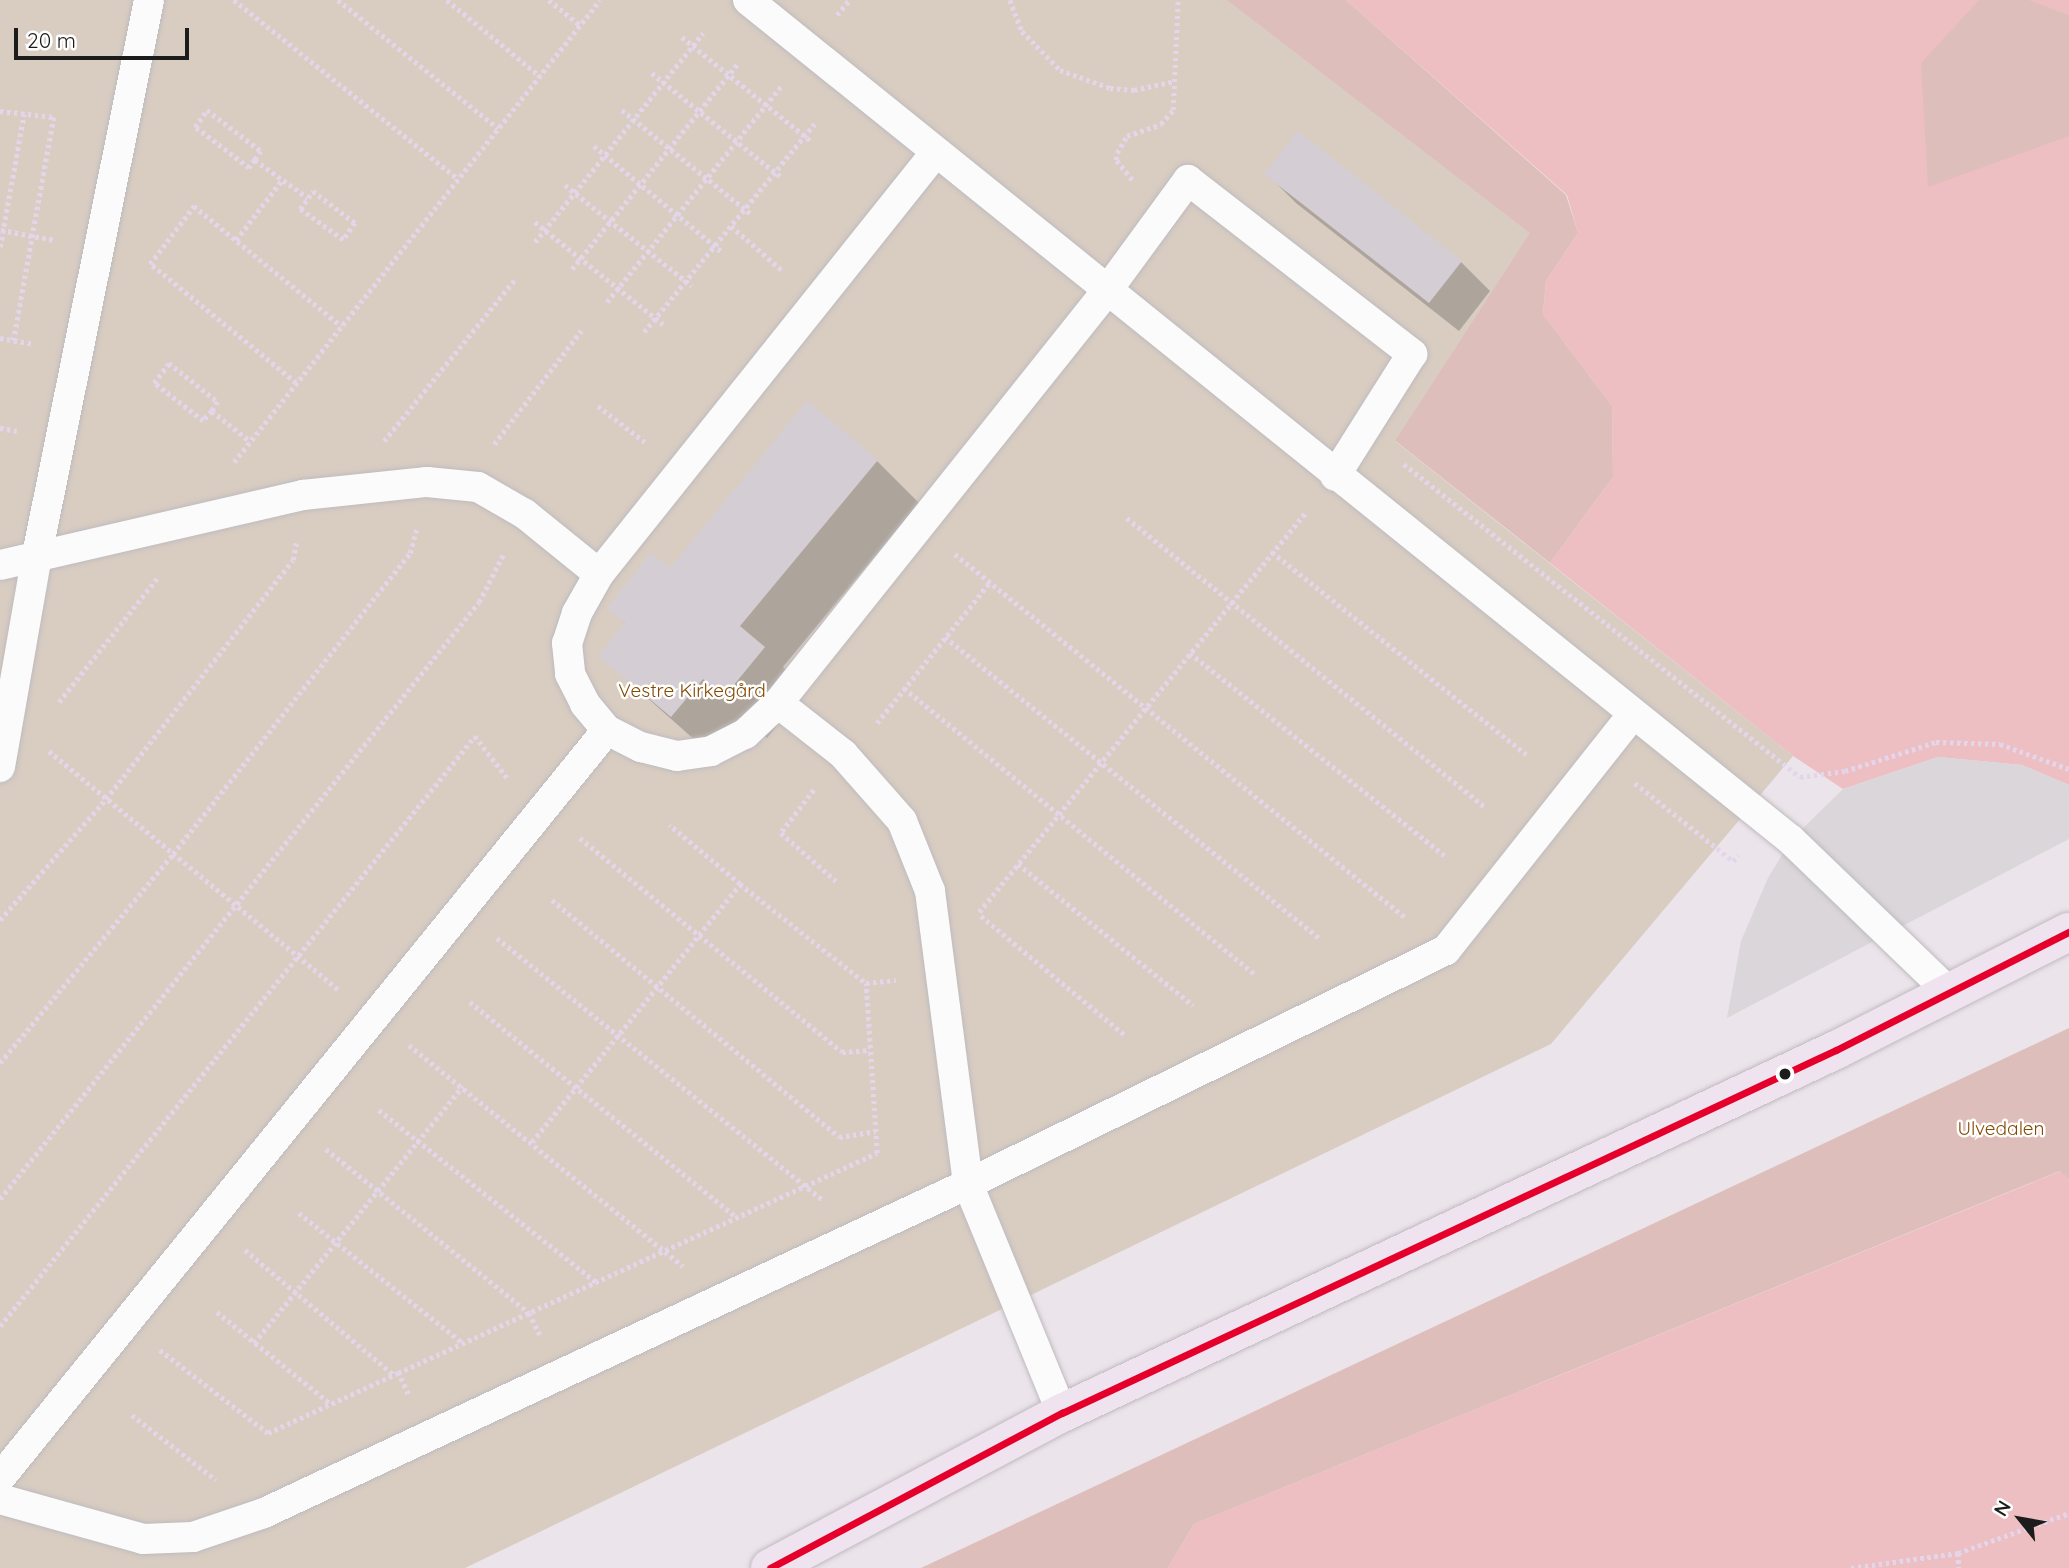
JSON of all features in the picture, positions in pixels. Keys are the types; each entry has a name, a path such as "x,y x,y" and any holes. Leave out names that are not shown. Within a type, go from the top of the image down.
{"main road":[{"path":"769,1568 1062,1413 1951,994 2069,932"}],"lane":[{"path":"0,767 36,560 149,0"},
{"path":"748,0 1106,292 1791,840 1951,994"},
{"path":"936,152 599,574 577,613 568,643 569,674 585,704 607,730 641,747 677,756 711,751 745,734 778,703 1106,292 1188,180 1412,354 1335,476"},
{"path":"0,565 36,560 303,495 427,482 478,488 525,514 599,574"},
{"path":"778,703 846,757 902,821 930,891 968,1184 1062,1413"},
{"path":"0,1499 143,1539 193,1537 239,1521 428,1436 968,1184 1446,950 1633,714"},
{"path":"0,1478 607,730"}],"path":[{"path":"233,0 458,179"},
{"path":"338,0 498,128"},
{"path":"447,0 540,76"},
{"path":"549,0 580,25"},
{"path":"232,512 221,479 600,0"},
{"path":"1010,0 1022,31 1060,70 1110,88 1134,90 1175,81"},
{"path":"1158,218 1116,160 1127,136 1161,124 1173,110 1178,0"},
{"path":"535,242 703,33"},
{"path":"682,37 812,142"},
{"path":"572,269 738,63"},
{"path":"652,73 782,178"},
{"path":"607,302 776,93"},
{"path":"207,110 261,151 255,160 249,167 194,127 207,110"},
{"path":"622,110 752,215"},
{"path":"0,111 54,117 14,340"},
{"path":"0,247 24,114"},
{"path":"644,332 814,124"},
{"path":"594,146 722,252"},
{"path":"255,160 307,198"},
{"path":"236,240 282,180"},
{"path":"565,185 692,286"},
{"path":"313,191 355,223 343,240 300,209 307,198 313,191"},
{"path":"296,383 150,264 194,206 341,326"},
{"path":"535,222 663,324"},
{"path":"730,226 785,272"},
{"path":"1,230 98,248"},
{"path":"380,487 384,440 514,279"},
{"path":"478,488 495,440 581,331"},
{"path":"169,363 218,402 212,411 203,421 154,383 169,363"},
{"path":"598,406 682,470"},
{"path":"212,411 250,441"},
{"path":"1363,432 1800,777 1845,771 1936,742 2000,744 2069,769"},
{"path":"934,919 978,914 1335,476"},
{"path":"0,1063 173,854 410,553 427,482"},
{"path":"0,920 106,799 293,561 303,495"},
{"path":"0,1199 479,602 525,514"},
{"path":"1127,518 1484,806"},
{"path":"919,526 1147,706 1446,950"},
{"path":"56,706 163,572 163,529"},
{"path":"1272,552 1526,754"},
{"path":"836,881 781,833 990,582"},
{"path":"946,637 1319,938"},
{"path":"1190,653 1444,855"},
{"path":"904,688 1256,975"},
{"path":"670,825 866,983 941,976"},
{"path":"1018,864 1193,1005"},
{"path":"533,1142 740,884"},
{"path":"552,900 839,1138 876,1131"},
{"path":"461,909 831,1207 845,1241"},
{"path":"978,914 1125,1035"},
{"path":"125,1324 268,1433 877,1153 866,983"},
{"path":"470,1002 736,1217"},
{"path":"254,1343 463,1086"},
{"path":"379,1110 596,1282"},
{"path":"290,1121 529,1313 560,1373"},
{"path":"299,1213 463,1343"},
{"path":"209,1220 396,1374 428,1436"},
{"path":"217,1312 331,1404"},
{"path":"132,1415 230,1490 239,1521"},
{"path":"1851,1568 1958,1553 2069,1513"},
{"path":"1958,1553 1959,1568"}],"shaded area":[{"path":"1346,0 2069,0 2069,785 2022,765 1938,757 1843,789 1793,756 1550,563 1613,477 1612,406 1543,314 1546,281 1578,233 1567,195"},
{"path":"1938,757 2022,765 2069,785 2069,839 1727,1018 1741,941 1768,878 1791,840 1843,789"},
{"path":"2061,1171 2069,1179 2069,1568 1168,1568 1194,1524"}],"green space":[{"name":"Vestre Kirkegård","path":"0,0 1227,0 1530,233 1395,441 1793,756 1551,1044 465,1568 0,1568"},
{"path":"837,0 1346,0 1566,195 1578,233 1546,281 1543,314 1612,406 1613,477 1550,563"},
{"path":"1979,0 2029,0 2069,15 2069,136 1928,187 1921,63"},
{"name":"Ulvedalen","path":"2069,1028 2069,1179 2060,1171 1194,1524 1168,1568 921,1568"}],"building":[{"path":"1298,131 1462,261 1429,303 1264,174"},
{"path":"807,401 878,460 740,626 765,647 724,697 703,679 671,717 598,656 625,623 607,608 651,553 670,568"}],"transit line":[{"path":"770,1568 1062,1413 1836,1050 2069,932"}]}
